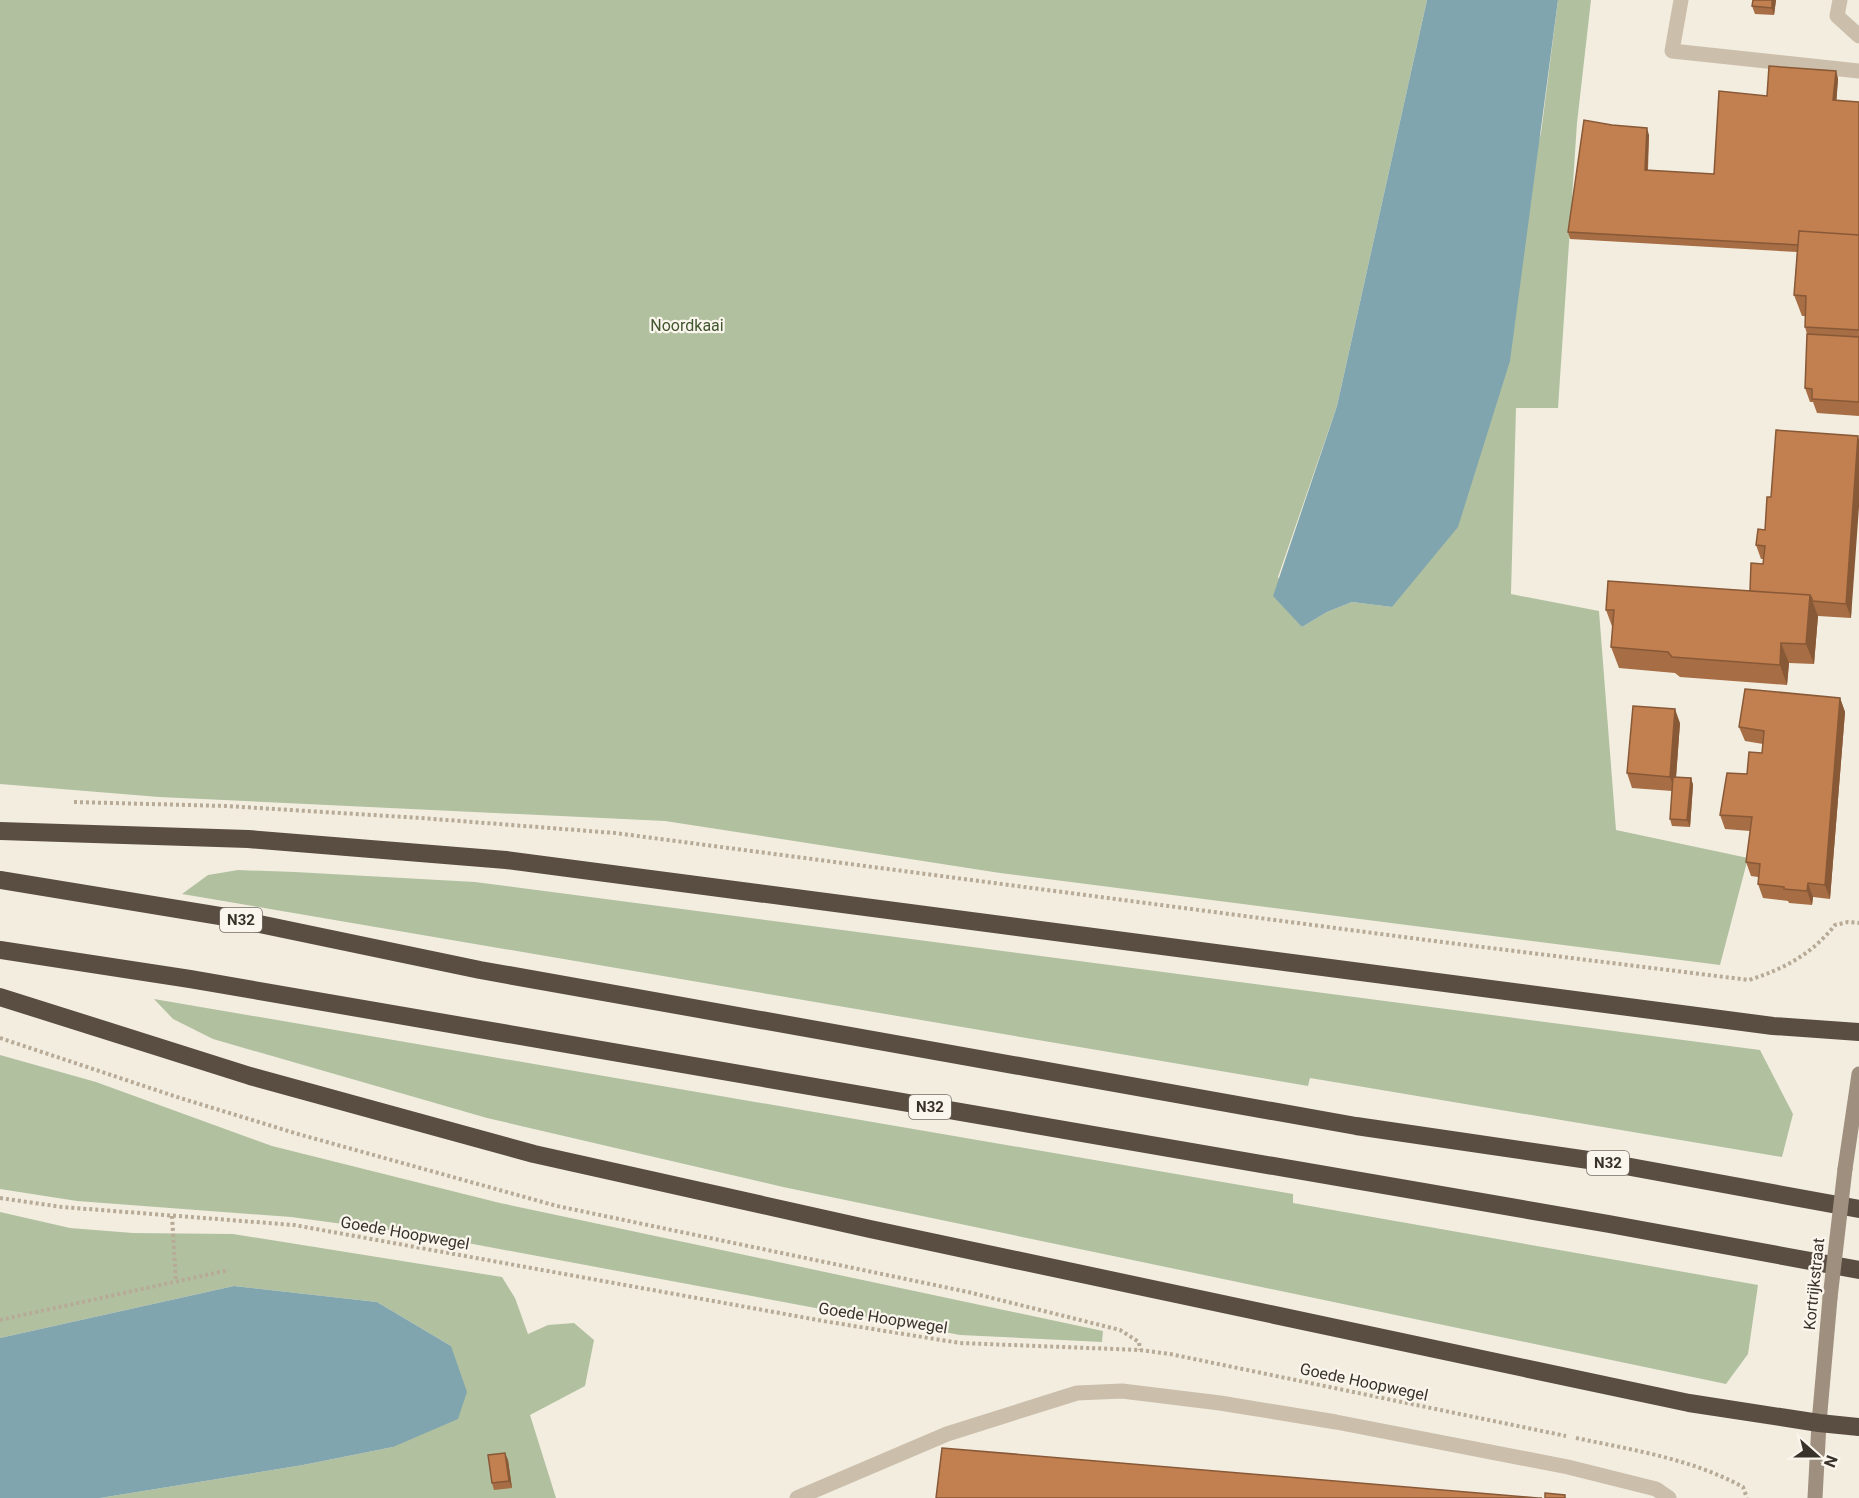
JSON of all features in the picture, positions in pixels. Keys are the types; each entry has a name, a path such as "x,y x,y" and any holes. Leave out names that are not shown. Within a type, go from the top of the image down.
{"highway":[{"path":"0,831 248,839 506,860 1773,1026 1859,1032"},
{"name":"N32","path":"0,880 226,917 480,970 1356,1126 1609,1163 1859,1209"},
{"name":"N32","path":"0,950 190,979 1597,1222 1859,1270"},
{"path":"0,997 250,1076 534,1154 882,1231 1677,1400 1819,1423 1859,1427"}],"main road":[{"name":"Kortrijkstraat","path":"1815,1498 1830,1298 1859,1074"}],"lane":[{"path":"1681,0 1672,51 1859,71"},
{"path":"1840,0 1837,16 1859,36"},
{"path":"797,1498 947,1434 1077,1393 1122,1391 1220,1403 1336,1422 1568,1467 1656,1489 1669,1498"}],"path":[{"path":"71,802 238,807 615,833 1749,980 1773,972 1804,954 1822,942 1835,925 1848,922 1859,923"},
{"path":"0,1038 298,1134 557,1206 979,1295 1120,1330 1139,1342 1140,1350"},
{"name":"Goede Hoopwegel","path":"0,1198 62,1207 294,1225 829,1322 960,1342 1140,1350 1170,1354 1698,1466 1743,1487 1747,1498"},
{"path":"172,1216 176,1282"},
{"path":"0,1320 229,1270"}],"green space":[{"name":"Noordkaai","path":"0,0 1427,0 1337,406 1278,577 1302,627 1327,612 1352,602 1392,607 1541,133 1558,0 1591,0 1577,123 1558,408 1516,408 1511,594 1599,611 1616,830 1748,858 1720,965 1000,873 665,821 159,797 0,784"},
{"path":"238,870 475,882 1760,1050 1793,1114 1782,1157 1310,1078 1308,1086 182,894 208,875"},
{"path":"154,999 1293,1194 1293,1203 1758,1285 1748,1354 1726,1384 783,1187 487,1118 213,1039 173,1019"},
{"path":"0,1055 96,1082 272,1146 500,1203 1103,1331 1102,1342 960,1335 425,1235 291,1217 77,1201 0,1189"},
{"path":"0,1212 70,1228 133,1233 233,1234 502,1277 515,1298 528,1334 548,1325 574,1323 594,1340 585,1386 530,1415 556,1498 100,1498 303,1465 393,1447 451,1346 377,1302 234,1286 0,1338"}],"water":[{"path":"1427,0 1558,0 1510,361 1458,527 1392,607 1352,602 1327,612 1302,627 1273,596 1337,406"},
{"path":"234,1286 377,1302 451,1346 467,1392 458,1419 393,1447 303,1465 100,1498 0,1498 0,1338"}],"building":[{"path":"1753,0 1772,0 1772,8 1752,6"},
{"path":"1769,66 1836,71 1833,100 1859,102 1859,235 1799,231 1798,245 1568,232 1584,120 1647,128 1645,170 1714,174 1719,91 1767,96"},
{"path":"1799,231 1859,235 1859,330 1805,327 1806,296 1794,295"},
{"path":"1807,334 1859,337 1859,402 1812,399 1812,389 1805,388"},
{"path":"1776,430 1858,436 1846,604 1813,601 1810,595 1750,591 1751,563 1763,564 1765,546 1756,545 1758,529 1765,530 1767,497 1771,497"},
{"path":"1608,581 1810,595 1806,644 1781,643 1780,665 1672,657 1668,652 1611,647 1614,610 1606,610"},
{"path":"1745,689 1840,698 1825,885 1808,883 1807,891 1758,884 1760,864 1746,862 1752,817 1720,815 1727,773 1747,774 1749,752 1762,753 1764,731 1739,727"},
{"path":"1633,706 1675,709 1670,777 1627,773"},
{"path":"1673,777 1691,778 1687,820 1670,819"},
{"path":"942,1448 1538,1498 936,1498"},
{"path":"505,1453 509,1481 492,1483 488,1455"},
{"path":"1545,1493 1565,1495 1565,1498 1545,1498"}]}
